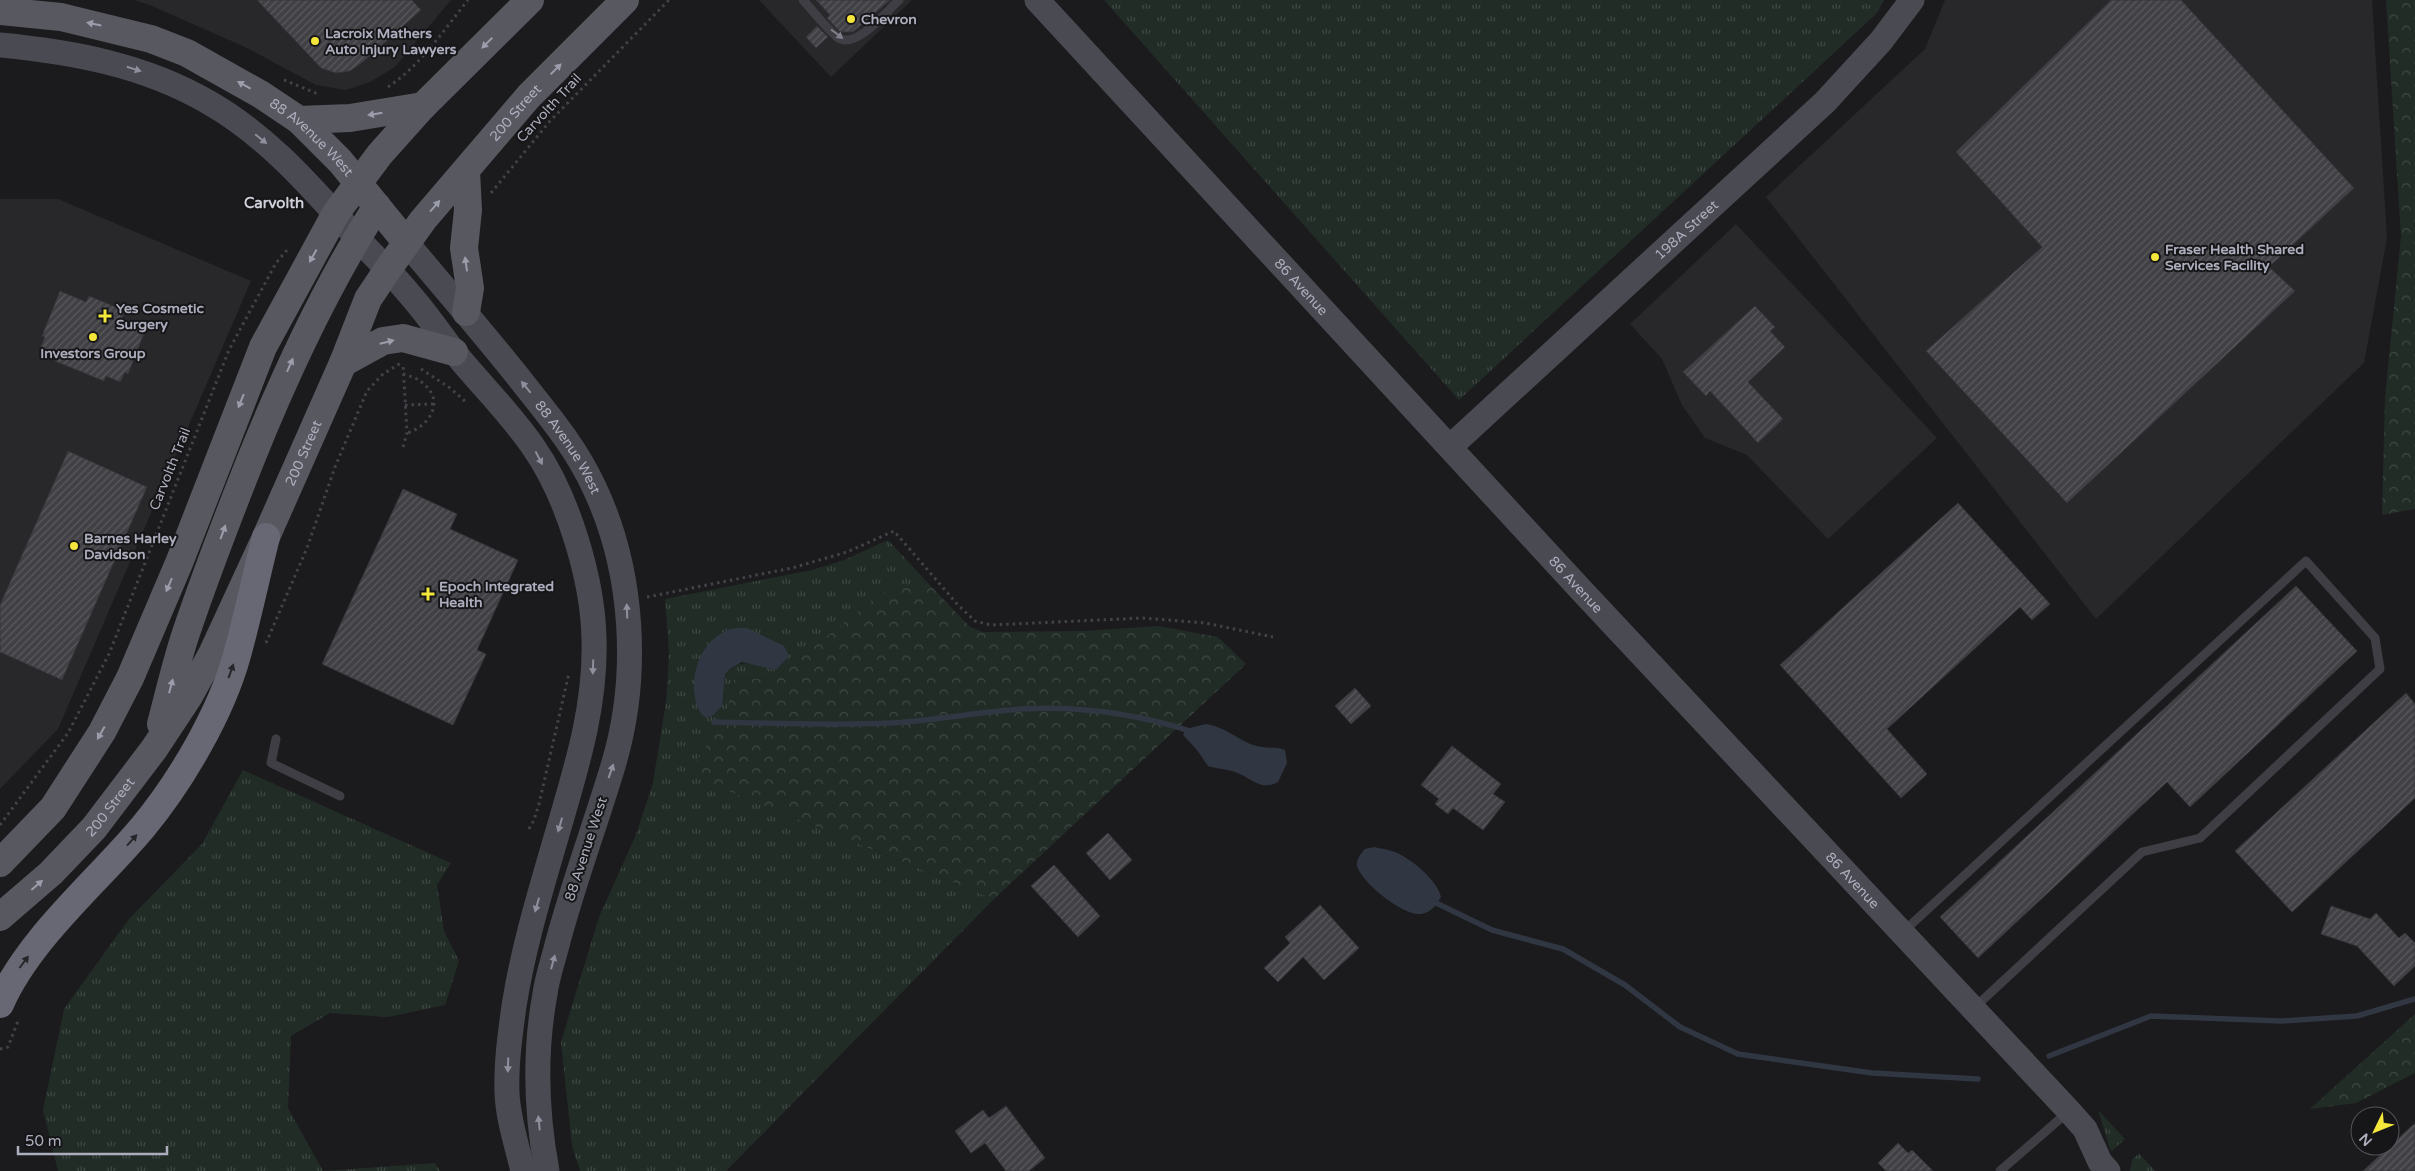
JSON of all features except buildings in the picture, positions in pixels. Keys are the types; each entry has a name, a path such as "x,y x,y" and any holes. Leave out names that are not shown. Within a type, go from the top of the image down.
{"highway":[{"path":"0,1004 20,968 43,937 143,827 164,801 190,758 224,690 237,656 266,537"}],"main road":[{"path":"0,863 53,808 102,732 130,678 179,563 263,347 336,213 380,154 423,106 530,0"},
{"name":"200 Street","path":"0,917 51,873 94,828 154,749 189,696 212,654 266,537 343,363 368,299 406,242 529,96 625,0"},
{"name":"88 Avenue West","path":"0,12 61,17 151,38 186,52 260,94 299,120 359,183 406,242"},
{"path":"299,120 350,118 423,106"},
{"path":"466,171 468,210 464,248 470,288 466,312"},
{"path":"154,749 186,634 237,494 296,352 357,238 377,206"},
{"path":"343,363 383,341 403,338 454,352"}],"street":[{"name":"86 Avenue","path":"1037,0 1450,447 2069,1111 2085,1129 2100,1162 2108,1171"},
{"name":"198A Street","path":"1450,447 1825,102 1881,41 1912,0"},
{"name":"88 Avenue West","path":"0,45 52,50 111,62 160,77 207,101 242,123 310,184 357,238 388,269 454,352 535,448 553,482 569,520 582,559 591,601 593,677 586,730 535,911 519,975 509,1038 507,1094 522,1171"},
{"name":"88 Avenue West","path":"406,242 466,312 572,445 595,488 613,534 626,600 628,653 626,709 614,764 570,898 545,992 538,1044 537,1099 547,1171"}],"lane":[{"path":"803,0 838,38 849,41 864,34 899,0"},
{"path":"1903,932 2306,561 2376,638 2380,669 2200,838 2142,852 1974,1008"},
{"path":"276,739 271,763 340,796"},
{"path":"2000,1171 2069,1111"}],"path":[{"path":"384,89 404,76 420,60 468,0"},
{"name":"Carvolth Trail","path":"487,199 550,121 669,0"},
{"name":"Carvolth Trail","path":"0,825 68,733 109,654 229,350 276,263 291,245"},
{"path":"403,447 407,433 402,363 420,368 432,375 471,408"},
{"path":"403,374 425,385 432,396 433,404 432,413 428,421 422,427 407,433"},
{"path":"405,405 433,404"},
{"path":"645,597 792,568 847,552 894,532 958,605 975,621 991,625 1144,618 1205,623 1272,637"},
{"path":"529,829 539,804 570,664"}],"shaded area":[{"path":"135,0 451,0 395,67 370,82 346,90 316,85 245,47"},
{"path":"759,0 912,0 831,77"},
{"path":"1945,0 2372,0 2387,238 2364,363 2096,619 1766,197 1925,49"},
{"path":"0,199 58,199 251,281 58,729 0,789"},
{"path":"1736,224 1937,438 1828,539 1747,455 1705,438 1682,405 1662,359 1630,324"}],"green space":[{"path":"1104,0 1884,0 1877,13 1459,400"},
{"path":"2386,0 2415,0 2415,509 2382,515 2385,398 2401,236"},
{"path":"888,540 928,583 882,592 775,678 733,680 727,710 689,775 994,899 726,1171 580,1171 572,1146 561,1042 599,917 635,837 653,783 666,702 669,653 665,599 812,570 844,560","holes":["747,628 776,670 749,663 737,665 725,674"]},
{"path":"928,583 970,627 983,632 1084,631 1159,626 1218,637 1246,664 994,899 689,775 727,710 733,680 775,678 882,592"},
{"path":"243,770 451,863 437,885 444,931 459,961 445,1005 388,1017 330,1013 291,1036 288,1108 323,1171 58,1171 43,1110 64,1009 129,919 202,844"},
{"path":"2415,1014 2415,1073 2356,1103 2310,1109"},
{"path":"2098,1110 2125,1139 2112,1151 2110,1149"},
{"path":"2139,1153 2155,1171 2130,1171 2132,1160"},
{"path":"435,1163 440,1171 325,1171"}],"water":[{"path":"747,628 784,646 789,656 776,670 742,662 731,668 725,674 722,706 713,715 706,718 699,710 694,691 695,672 701,655 719,635 730,629"},
{"path":"1206,724 1220,728 1253,745 1285,750 1287,763 1278,782 1272,785 1261,785 1241,774 1208,766 1183,735 1186,729"},
{"path":"1374,847 1398,853 1407,858 1431,879 1441,897 1433,908 1421,914 1404,910 1384,897 1367,881 1360,873 1357,861 1365,849"}],"waterway":[{"path":"714,722 867,724 1043,708 1087,710 1130,716 1193,732"},
{"path":"1432,901 1492,930 1563,949 1625,985 1680,1027 1738,1054 1872,1073 1978,1079"},
{"path":"2049,1056 2151,1016 2281,1021 2357,1016 2415,999"}],"place":[{"name":"Chevron","path":"851,19"},
{"name":"Lacroix Mathers Auto Injury Lawyers","path":"315,41"},
{"name":"Fraser Health Shared Services Facility","path":"2155,257"},
{"name":"Yes Cosmetic Surgery","path":"105,316"},
{"name":"Investors Group","path":"93,337"},
{"name":"Barnes Harley Davidson","path":"74,546"},
{"name":"Epoch Integrated Health","path":"428,594"}],"district":[{"name":"Carvolth","path":"274,203"}]}
